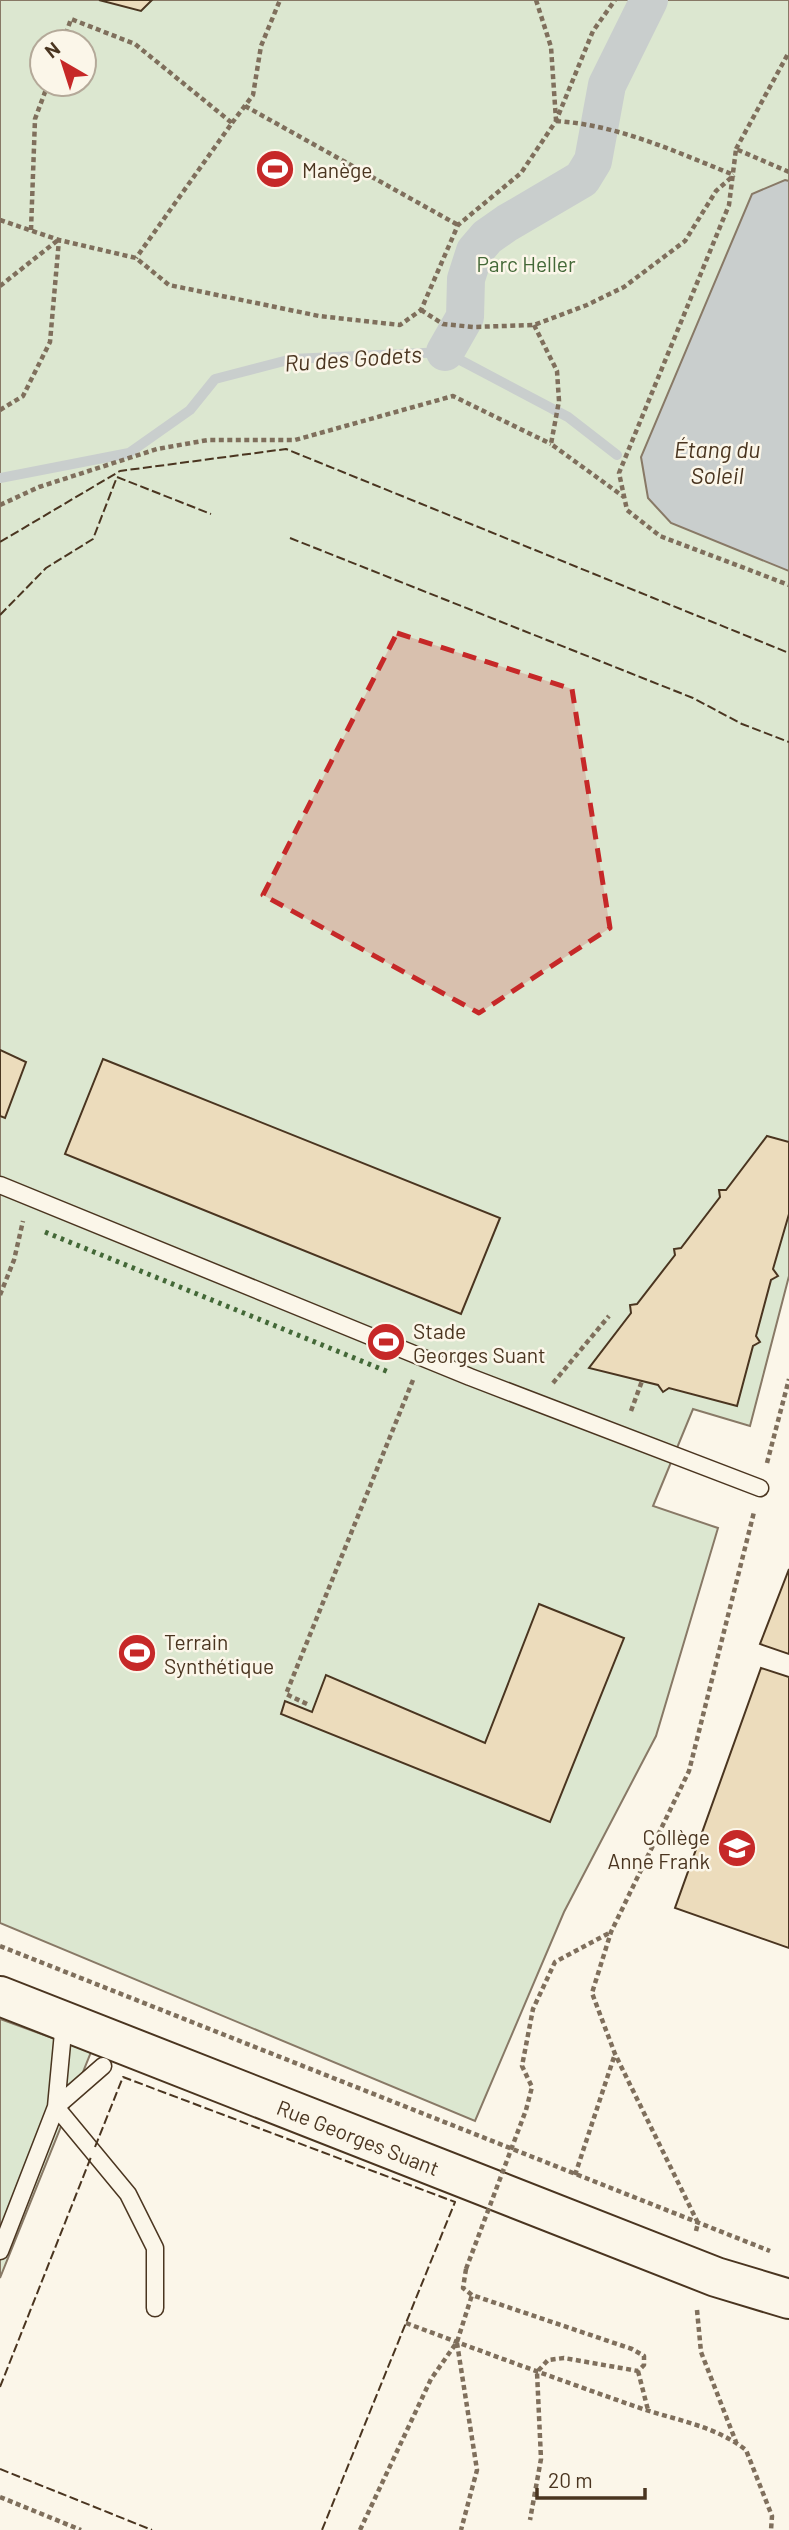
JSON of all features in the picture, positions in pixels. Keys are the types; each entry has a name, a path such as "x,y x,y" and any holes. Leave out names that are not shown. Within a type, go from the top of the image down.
{"main road":[{"name":"Rue Georges Suant","path":"0,1996 704,2272 789,2299"},
{"name":"Rue Georges Suant","path":"704,2272 789,2320"}],"lane":[{"path":"0,1185 422,1357 760,1488"},
{"path":"0,2250 56,2107 64,2022"},
{"path":"56,2107 103,2066"},
{"path":"56,2107 128,2194 155,2248 155,2308"}],"path":[{"path":"136,258 253,95 261,46 280,0"},
{"path":"536,0 551,47 556,121"},
{"path":"0,220 59,240 136,258 169,285 319,316 400,325 421,310 458,225 521,173 556,121 593,32 615,0"},
{"path":"68,28 71,19 94,28"},
{"path":"98,30 135,44 232,123"},
{"path":"789,52 736,149 729,205 619,473 626,510 660,536 789,585"},
{"path":"31,230 35,119 43,98"},
{"path":"244,106 458,225"},
{"path":"556,121 585,123 640,138 734,175"},
{"path":"736,149 789,172"},
{"path":"421,310 443,324 473,327 534,325 587,306 634,279 685,241 716,191 734,175"},
{"path":"0,286 59,240"},
{"path":"0,410 23,396 50,342 59,240"},
{"path":"534,325 557,371 559,401 551,444"},
{"path":"0,505 39,486 157,449 208,440 295,440 453,396 551,444 624,497"},
{"path":"0,1295 14,1260 28,1197"},
{"path":"537,1402 609,1317"},
{"path":"307,1704 286,1695 422,1357"},
{"path":"698,2223 615,2054 592,1993 611,1931 689,1771 789,1379"},
{"path":"611,1931 555,1962 533,2009 522,2066 532,2087 526,2110 466,2269 463,2288 472,2295 632,2348 644,2356 644,2365 638,2371"},
{"path":"0,1946 777,2253"},
{"path":"127,2008 132,1996"},
{"path":"575,2175 615,2054"},
{"path":"704,2272 701,2352 736,2442"},
{"path":"360,2530 431,2379 457,2342 472,2295"},
{"path":"406,2323 648,2411 716,2431 736,2442 746,2450 772,2516 771,2530"},
{"path":"457,2342 477,2470 461,2530"},
{"path":"530,2520 541,2459 537,2372 548,2360 564,2358 638,2371"},
{"path":"638,2371 648,2411"},
{"path":"0,2497 81,2530"}],"highlighted area":[{"path":"397,633 572,689 610,928 479,1013 263,895"}],"green space":[{"name":"Stade Georges Suant","path":"0,0 789,0 789,1276 750,1426 693,1409 653,1506 718,1528 656,1736 564,1912 475,2121 0,1923"},
{"path":"0,2019 91,2052 0,2278"}],"water":[{"name":"Étang du Soleil","path":"785,180 789,181 789,571 671,523 648,498 641,457 752,194"}],"building":[{"path":"99,0 152,0 141,11"},
{"path":"0,1050 26,1062 5,1118 0,1116"},
{"path":"103,1059 500,1218 461,1314 65,1154"},
{"path":"767,1136 789,1142 789,1214 773,1269 778,1276 771,1280 756,1336 760,1342 753,1346 737,1406 669,1388 663,1392 658,1385 589,1368 631,1313 630,1305 637,1304 675,1255 674,1249 681,1248 720,1197 719,1190 726,1190"},
{"path":"789,1569 789,1654 760,1644"},
{"path":"539,1604 624,1638 550,1822 281,1714 285,1701 312,1712 326,1675 485,1743"},
{"path":"761,1668 789,1677 789,1948 675,1908"}],"waterway":[{"path":"445,352 465,317 466,279 475,251 487,237 507,223 582,179 593,161 607,85 649,0"},
{"name":"Ru des Godets","path":"0,478 129,453 190,410 215,379 292,359 445,352 568,417 617,455"}],"hedge":[{"path":"45,1232 391,1373"}],"fence":[{"path":"0,542 120,471 286,449 789,653"},
{"path":"0,615 46,568 93,539 117,477 211,514"},
{"path":"290,538 693,698 742,724 789,742"},
{"path":"95,2147 123,2077 455,2202 322,2530"},
{"path":"0,2387 91,2157"},
{"path":"0,2469 152,2530"}],"place":[{"name":"Manège","path":"275,169"},
{"name":"Stade Georges Suant","path":"386,1342"},
{"name":"Terrain Synthétique","path":"137,1653"},
{"name":"Collège Anne Frank","path":"737,1848"}],"park label":[{"name":"Parc Heller","path":"526,263"}]}
